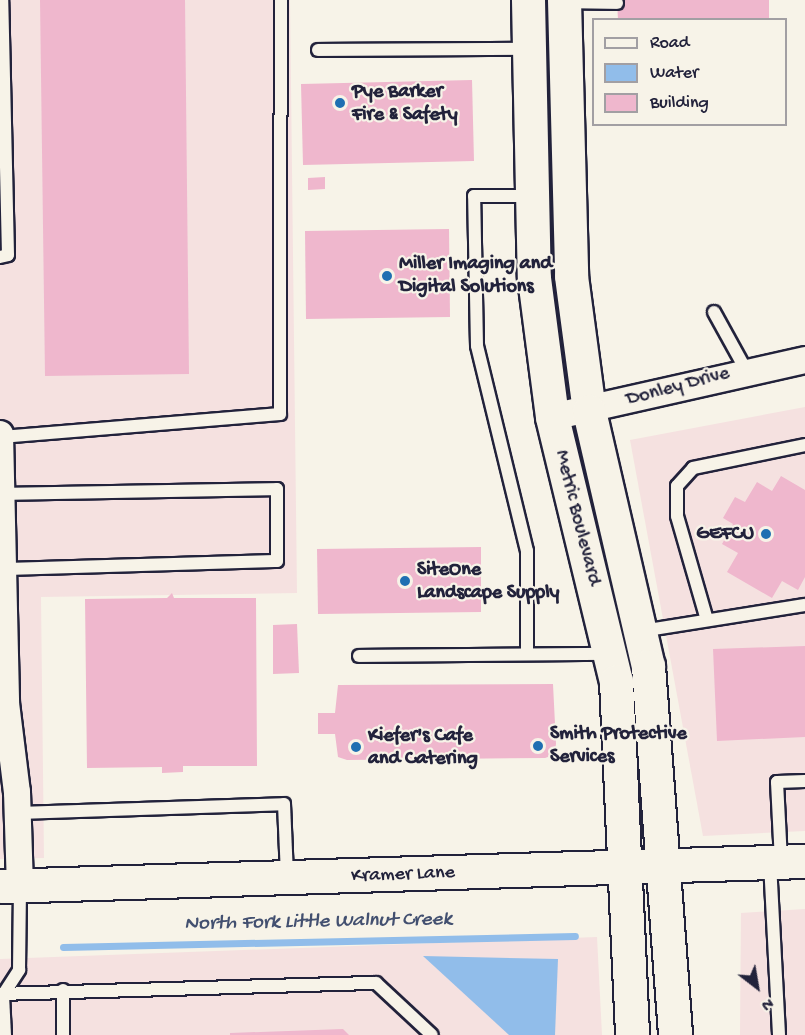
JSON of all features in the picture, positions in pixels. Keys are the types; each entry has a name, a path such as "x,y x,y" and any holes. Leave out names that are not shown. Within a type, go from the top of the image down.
{"main road":[{"name":"Metric Boulevard","path":"528,0 529,196 552,417 611,654 626,868 632,1035"},
{"name":"Metric Boulevard","path":"564,1 571,276 589,411 642,631 665,866 675,1035"},
{"name":"Kramer Lane","path":"10,886 785,862"}],"street":[{"name":"Donley Drive","path":"552,417 589,411 746,370 805,360"},
{"path":"0,436 3,494 3,712 17,813 10,886"}],"lane":[{"path":"0,257 8,255 2,0"},
{"path":"0,436 280,414 281,0"},
{"path":"564,1 617,3"},
{"path":"318,50 529,49"},
{"path":"527,654 527,551 477,346 474,196 529,196"},
{"path":"714,312 746,370"},
{"path":"707,620 677,516 677,486 693,468 805,445"},
{"path":"3,494 277,489 277,561 3,573"},
{"path":"642,631 805,605"},
{"path":"359,656 611,654"},
{"path":"778,1035 785,862 777,782 805,781"},
{"path":"17,813 284,804 287,878"},
{"path":"5,1035 1,993 19,970 10,886"},
{"path":"1,993 376,983 432,1035"},
{"path":"63,990 63,1035"}],"shaded area":[{"path":"0,0 290,0 297,593 41,597 44,858 0,859"},
{"path":"805,407 805,831 703,836 630,440"},
{"path":"805,909 805,1035 740,1035 741,913"},
{"path":"597,937 602,1035 0,1035 0,959"}],"water":[{"path":"423,956 558,959 555,1035 509,1035"}],"building":[{"path":"40,0 185,0 189,374 45,376"},
{"path":"617,0 769,0 769,18 618,18"},
{"path":"472,80 474,161 303,165 301,84"},
{"path":"325,177 325,189 308,190 308,178"},
{"path":"449,229 450,317 306,319 305,231"},
{"name":"GEFCU","path":"781,476 805,490 805,577 798,590 782,581 772,598 727,572 738,553 722,544 733,524 723,518 735,497 745,502 757,482 772,491"},
{"path":"481,547 481,612 318,614 317,549"},
{"path":"172,593 174,598 256,598 257,766 183,766 183,772 162,773 162,767 87,768 85,599 167,598"},
{"path":"297,624 299,673 273,674 273,625"},
{"path":"805,646 805,737 717,741 713,649"},
{"path":"553,684 556,744 554,755 545,758 347,760 338,757 335,734 318,734 318,713 335,713 338,685"},
{"path":"343,1029 349,1035 230,1035 230,1033"}],"waterway":[{"name":"North Fork Little Walnut Creek","path":"63,947 575,936"}],"place":[{"name":"Pye Barker Fire & Safety","path":"340,103"},
{"name":"Miller Imaging and Digital Solutions","path":"387,276"},
{"name":"GEFCU","path":"766,534"},
{"name":"SiteOne Landscape Supply","path":"405,581"},
{"name":"Smith Protective Services","path":"538,746"},
{"name":"Kiefer's Cafe and Catering","path":"356,747"}]}
